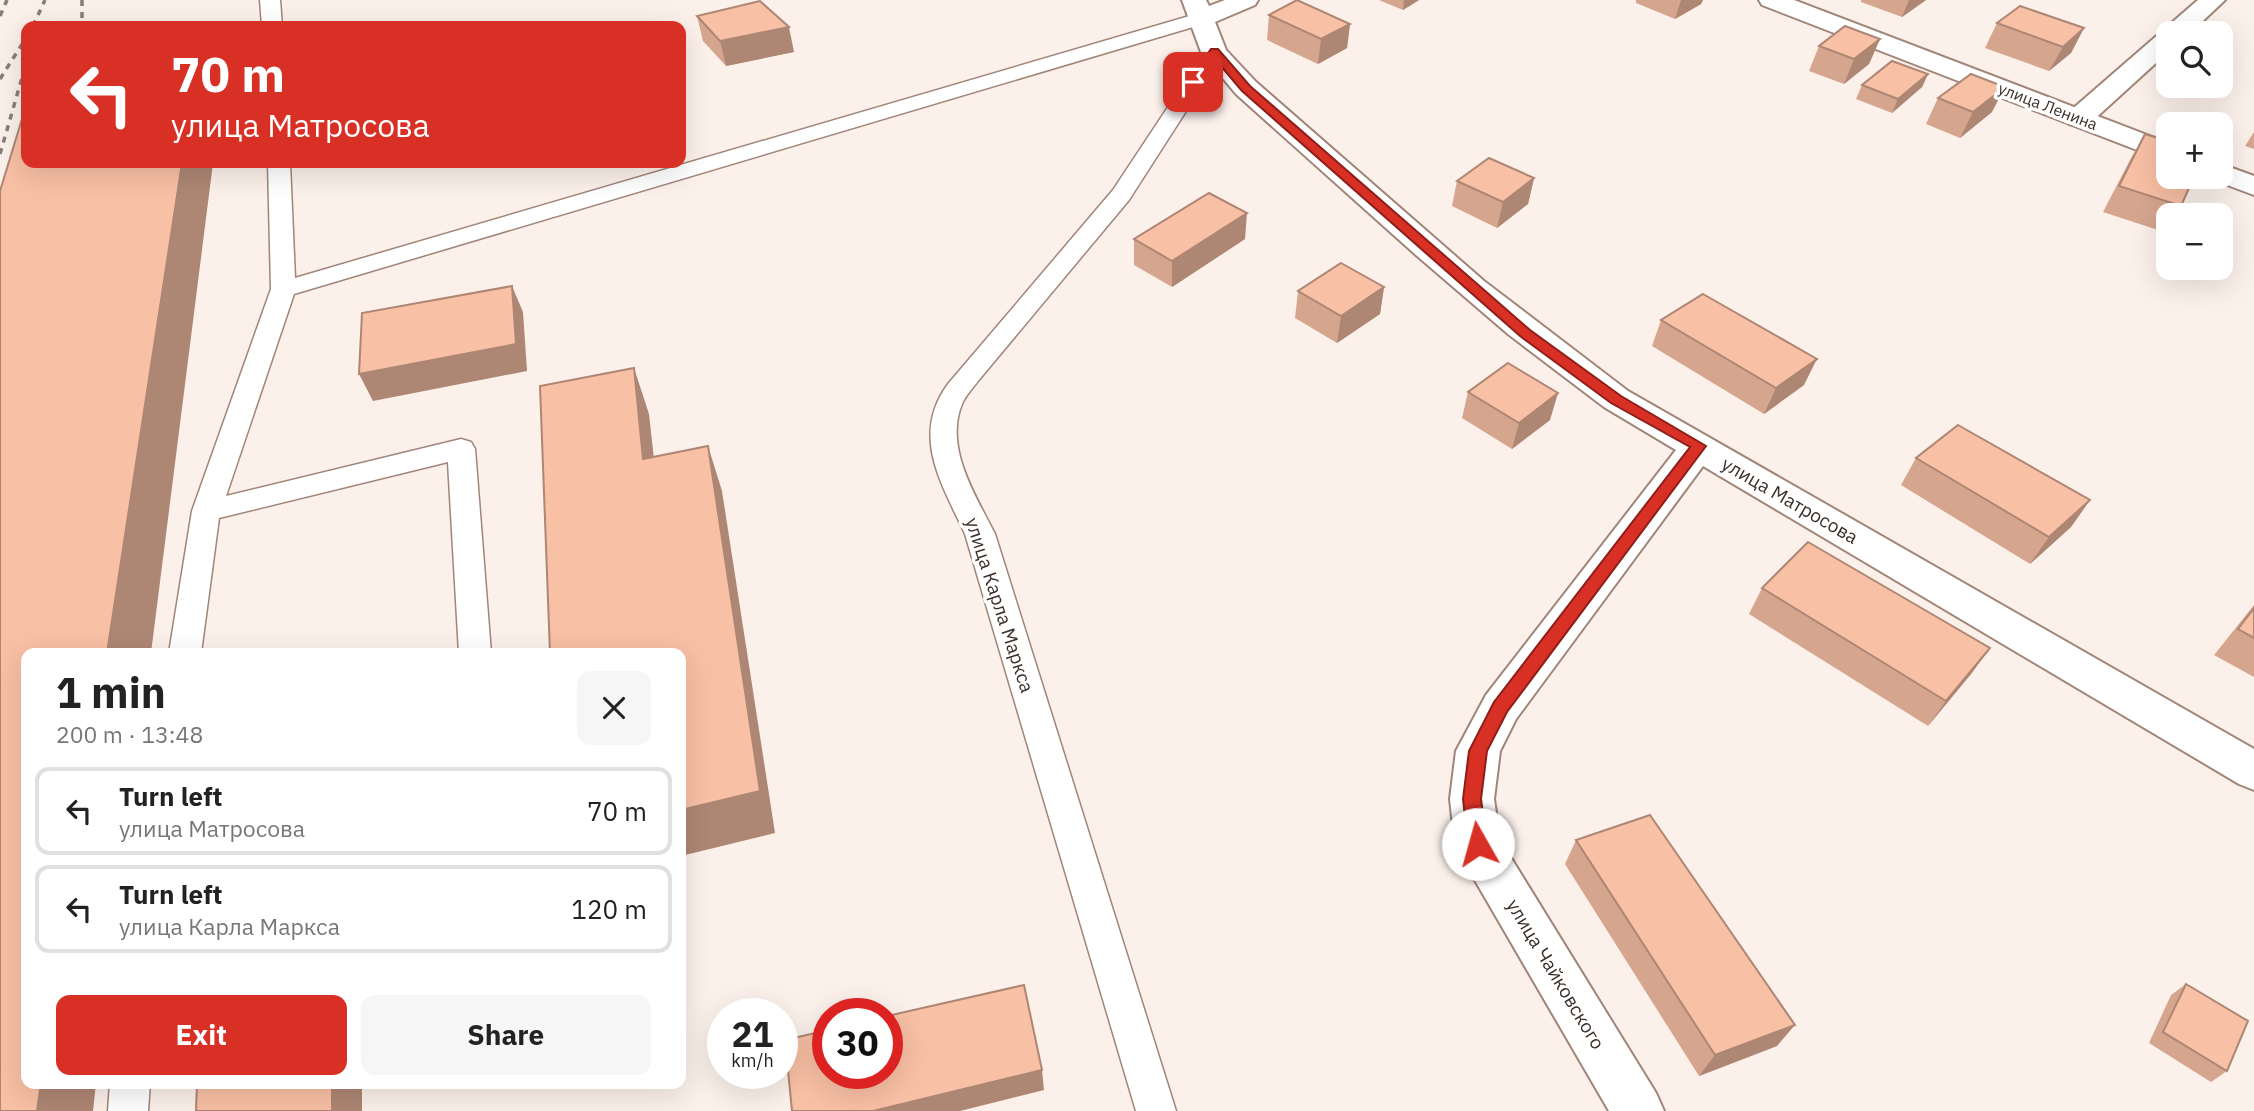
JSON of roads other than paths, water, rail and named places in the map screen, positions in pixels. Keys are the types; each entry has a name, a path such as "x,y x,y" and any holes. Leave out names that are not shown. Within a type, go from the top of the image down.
{"street":[{"path":"1199,9 1246,0"},
{"name":"улица Ленина","path":"1772,0 2156,148"},
{"path":"2189,21 2213,0"},
{"name":"улица Матросова","path":"1199,9 1214,52 1246,88 1525,333 1616,399 2254,771"},
{"path":"2079,118 2156,50"},
{"path":"2233,178 2254,186"},
{"name":"улица Чайковского","path":"1638,1111 1478,844 1472,799 1478,751 1501,707 1699,446"}],"lane":[{"path":"270,0 272,21"},
{"path":"686,166 1199,9"},
{"name":"улица Карла Маркса","path":"1156,1111 980,534 946,459 941,431 948,404 969,375 1122,193 1214,52"},
{"path":"186,648 206,511 283,289 279,168"},
{"path":"283,289 679,168"},
{"path":"206,511 461,449 475,648"},
{"path":"128,1111 130,1089"}],"railway":[{"path":"0,16 7,0"},
{"path":"35,21 45,0"},
{"path":"82,0 82,21"},
{"path":"0,79 21,46"},
{"path":"0,154 21,81"}]}
